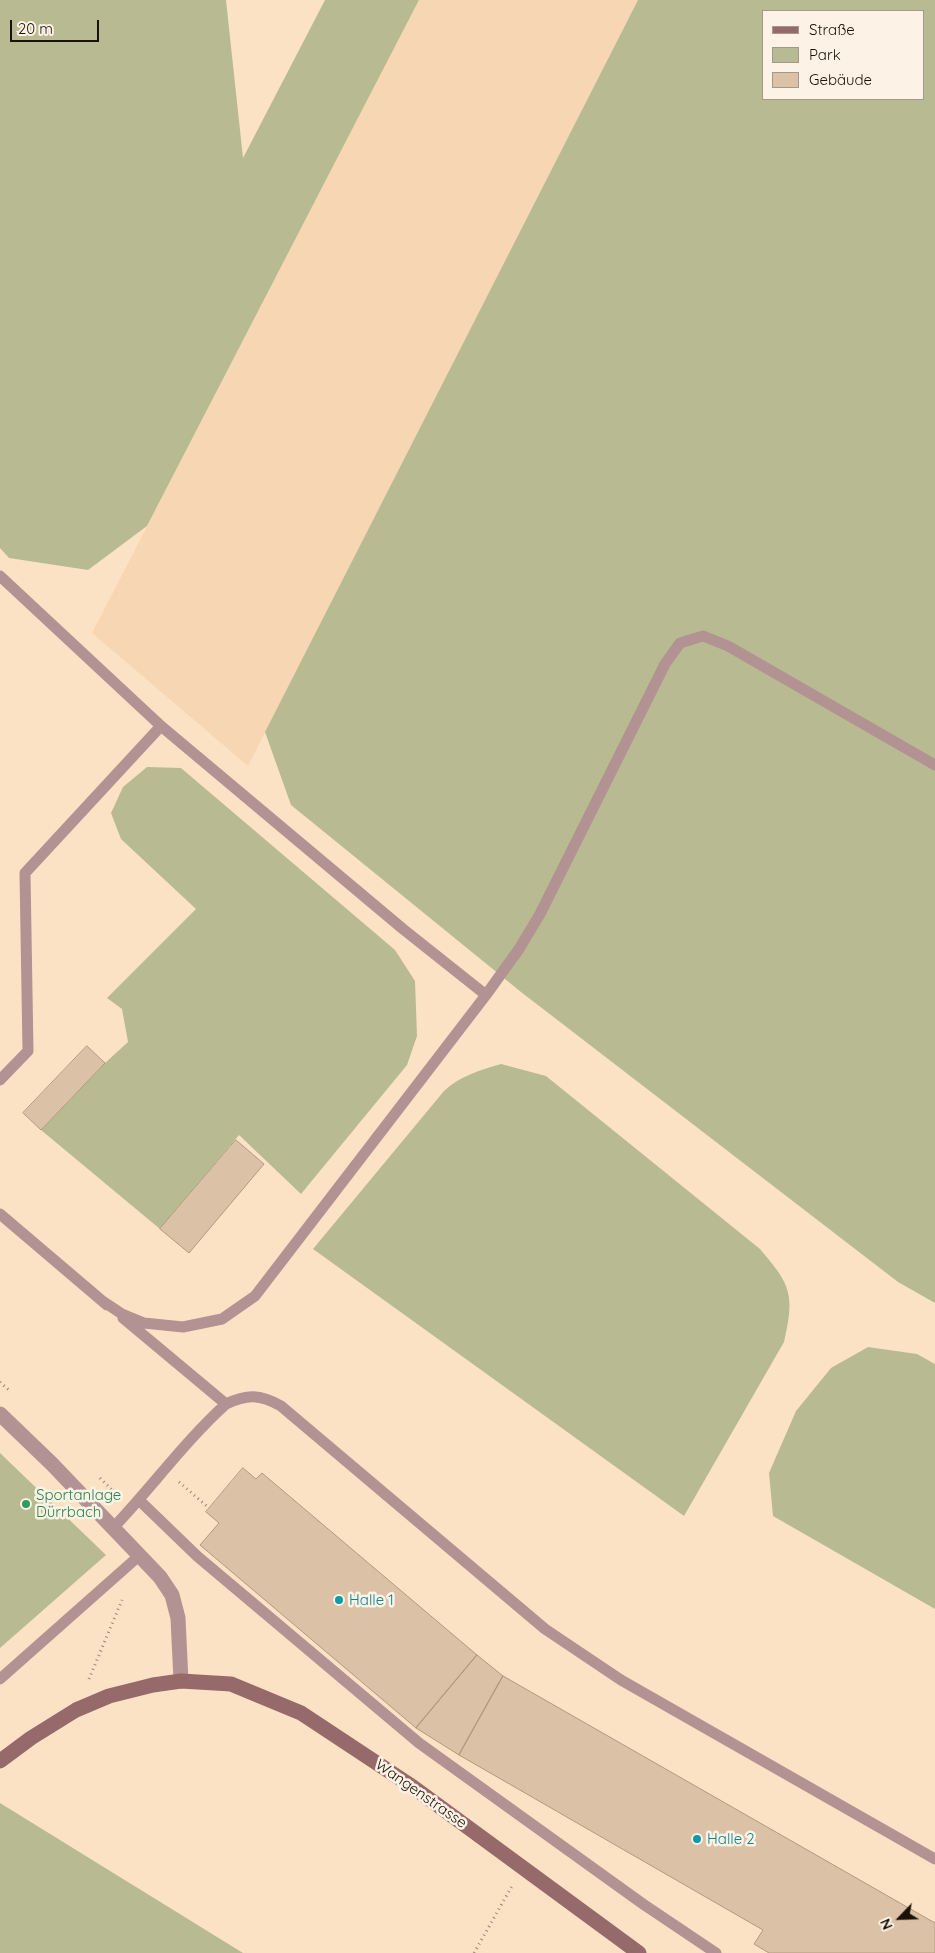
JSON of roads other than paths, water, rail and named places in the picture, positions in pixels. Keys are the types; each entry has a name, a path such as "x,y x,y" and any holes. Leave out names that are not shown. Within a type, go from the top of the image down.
{"main road":[{"name":"Wangenstrasse","path":"0,1761 31,1738 76,1710 109,1696 152,1685 181,1681 232,1684 301,1713 413,1786 639,1953"}],"street":[{"path":"0,1414 52,1464 160,1577 172,1595 178,1618 181,1681"}],"lane":[{"path":"0,576 161,726 403,929 486,995"},
{"path":"101,1300 122,1314 144,1323 183,1328 222,1318 255,1296 486,995 519,949 540,914 665,664 680,643 703,636 728,646 935,765"},
{"path":"0,1080 28,1051 25,873 161,726"},
{"path":"0,1214 226,1404"},
{"path":"114,1528 199,1430 226,1404 236,1399 255,1396 267,1398 280,1406 545,1629 621,1680 935,1859"},
{"path":"140,1500 196,1556 419,1743 643,1904 716,1953"},
{"path":"0,1679 140,1555"}],"place":[{"name":"Sportanlage Dürrbach","path":"26,1504"},
{"name":"Halle 1","path":"339,1600"},
{"name":"Halle 2","path":"697,1839"}]}
